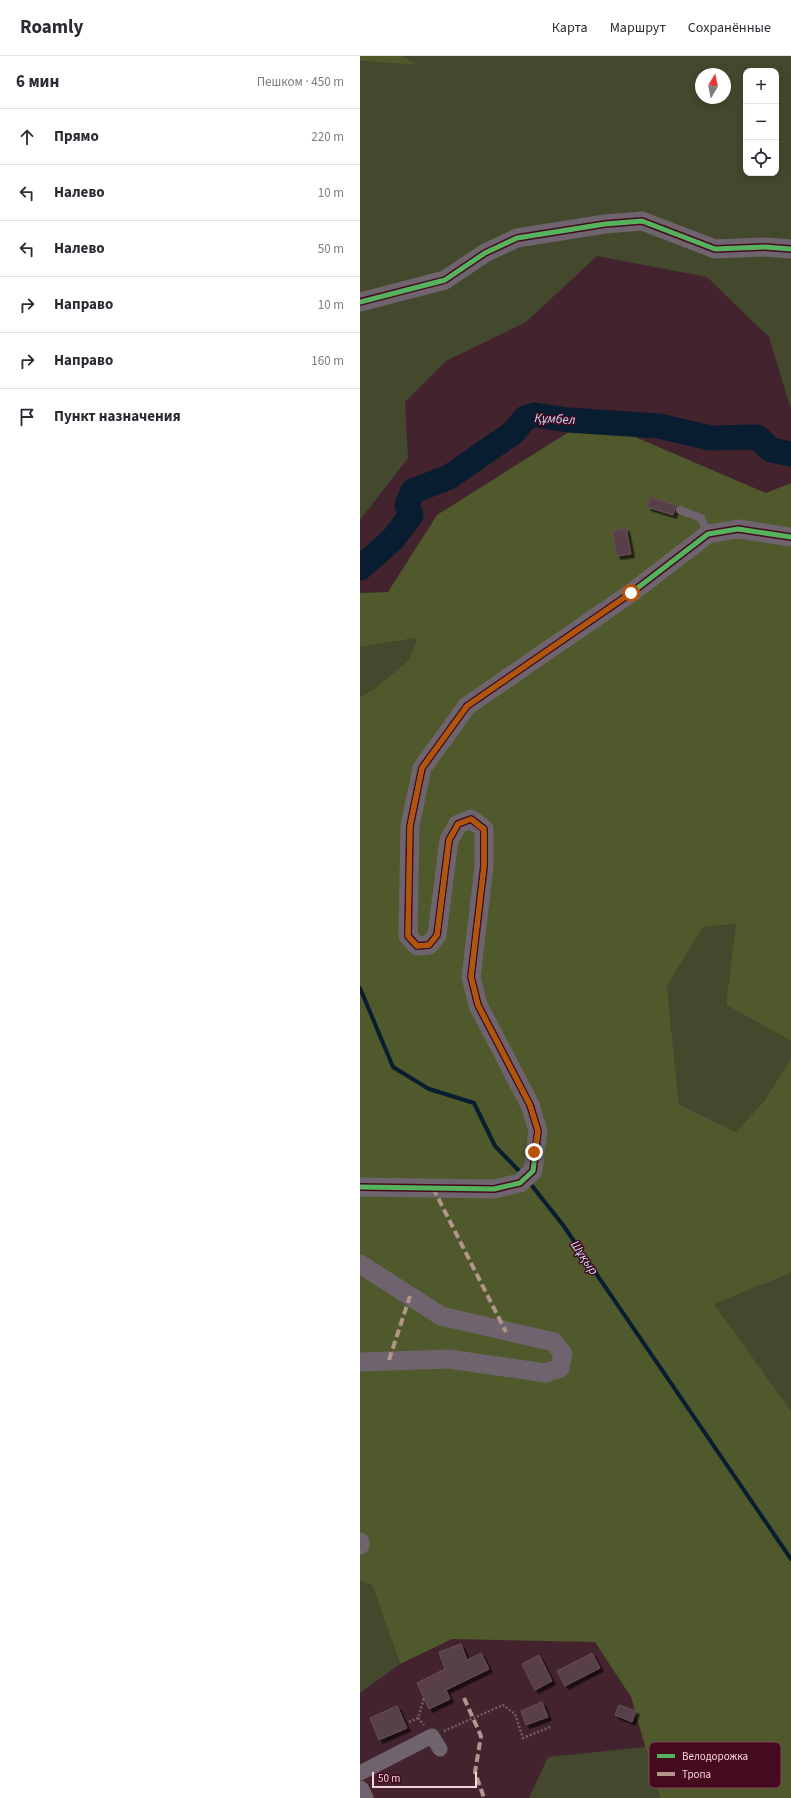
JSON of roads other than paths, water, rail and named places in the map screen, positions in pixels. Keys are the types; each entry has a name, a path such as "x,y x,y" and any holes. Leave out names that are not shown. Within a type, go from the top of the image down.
{"street":[{"path":"360,302 445,280 485,253 517,238 605,224 642,221 715,249 765,247 791,249"},
{"path":"360,1187 494,1189 526,1177 538,1131 530,1105 478,1005 471,976 484,866 484,830 471,819 458,824 449,840 437,935 429,945 417,946 408,936 410,826 422,768 467,706 631,593 708,534 738,529 791,537"},
{"path":"360,1264 441,1316 554,1342 563,1354 560,1368 546,1374 449,1359 360,1362"},
{"path":"360,1774 436,1743"},
{"path":"360,1790 364,1798"}],"lane":[{"path":"680,510 702,518 708,534"}],"waterway":[{"name":"Құмбел","path":"360,568 393,539 411,515 407,505 413,491 449,477 514,432 525,418 535,415 568,420 659,426 710,438 757,437 771,450 791,454"},
{"name":"Шұқыр","path":"360,988 393,1067 429,1089 474,1103 495,1146 522,1174"},
{"name":"Шұқыр","path":"529,1182 563,1225 791,1559"}]}
